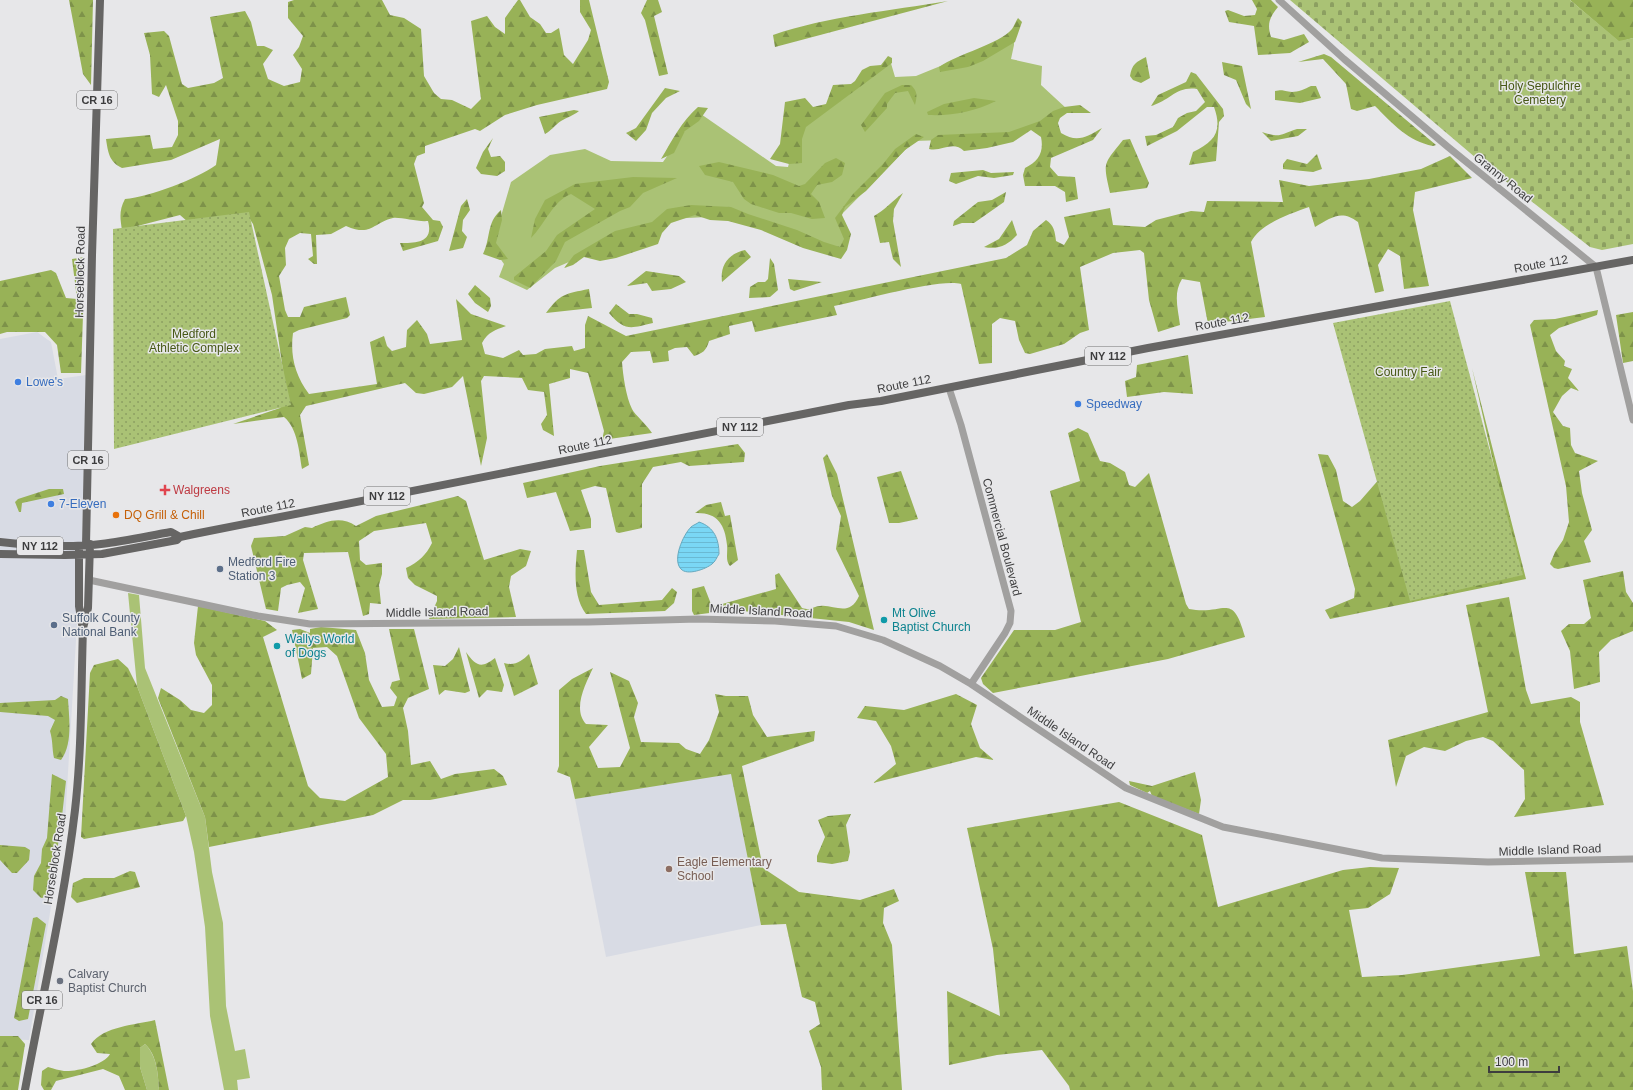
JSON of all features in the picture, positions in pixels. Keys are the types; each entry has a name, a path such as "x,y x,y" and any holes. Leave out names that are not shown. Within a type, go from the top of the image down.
{"main road":[{"name":"Horseblock Road","path":"25,1090 58,918 73,821 79,760 83,628 79,606 80,555 85,545 100,0"},
{"name":"Route 112","path":"0,554 80,555 138,548 177,540 180,537 849,405 881,401 1148,348 1633,260"},
{"name":"Route 112","path":"0,542 37,546 85,545 171,532 180,537"},
{"name":"Horseblock Road","path":"83,628 88,608 89,580 89,554 85,545"}],"street":[{"name":"Granny Road","path":"1279,0 1344,59 1448,148 1596,267"},
{"path":"1596,267 1633,420"},
{"name":"Commercial Boulevard","path":"949,388 961,425 1011,611 1010,623 1005,633 971,684"},
{"name":"Middle Island Road","path":"89,580 258,616 310,624 589,622 691,619 745,620 836,626 893,645 940,666 971,684 1126,788 1223,827 1382,858 1468,862 1633,858"}],"shaded area":[{"path":"37,332 51,342 58,379 86,375 82,541 65,822 29,1040 0,1039 0,339"},
{"name":"Eagle Elementary School","path":"731,773 761,925 606,957 575,799"}],"green space":[{"path":"69,0 93,0 91,85 83,74"},
{"path":"294,0 382,0 390,15 404,18 421,29 424,76 434,93 441,99 452,100 471,109 481,99 471,21 487,16 495,27 505,34 505,18 518,0 520,0 530,17 540,24 546,33 551,33 559,28 564,55 573,64 588,40 591,30 580,12 580,0 589,0 609,82 607,89 537,105 505,115 480,131 475,129 425,146 425,153 417,156 414,164 424,203 422,207 433,220 440,221 443,227 438,241 403,251 400,243 412,243 426,238 429,228 428,221 393,218 367,230 355,229 346,226 331,234 316,235 317,264 314,264 308,259 313,256 311,234 300,233 289,239 285,248 286,265 279,276 285,310 288,317 300,317 304,307 346,297 350,315 347,318 299,330 293,333 292,350 295,365 300,380 309,394 377,384 370,342 384,336 387,346 392,351 406,347 407,330 417,320 427,334 430,344 462,340 456,299 471,314 506,326 492,332 484,339 482,343 485,354 503,358 519,350 523,355 536,354 545,349 572,346 574,351 585,348 585,325 588,316 626,336 1006,258 1027,245 1033,231 1046,220 1054,229 1056,241 1064,245 1069,237 1064,217 1110,208 1113,225 1145,227 1156,220 1191,211 1204,212 1207,201 1283,202 1279,180 1309,186 1369,179 1421,169 1450,156 1472,178 1415,192 1413,210 1429,286 1404,289 1400,256 1388,249 1378,265 1384,291 1375,293 1358,222 1352,218 1341,215 1331,218 1315,227 1309,207 1269,224 1256,235 1251,242 1265,317 1208,324 1200,282 1182,279 1179,284 1177,295 1180,325 1158,332 1149,300 1144,253 1140,250 1113,253 1080,267 1089,330 1080,333 1064,344 1030,354 1025,353 1019,340 1015,321 1000,318 992,324 992,363 979,364 961,284 936,284 834,306 837,315 755,332 752,321 729,326 730,334 709,341 704,351 694,356 687,347 675,348 668,351 669,361 653,363 650,351 631,352 622,362 628,398 634,411 652,433 602,440 604,431 588,373 570,369 570,378 549,384 554,436 543,430 541,424 547,415 544,392 528,390 522,378 484,376 481,381 487,438 481,466 463,376 452,387 424,394 416,393 405,383 306,406 300,415 309,465 302,469 295,434 289,422 284,417 233,424 280,408 287,398 272,295 253,224 247,215 188,222 180,215 122,230 120,214 125,199 135,198 160,191 197,176 216,165 220,139 171,160 122,168 112,160 106,139 150,135 153,149 172,147 178,135 178,121 166,85 159,97 152,94 150,55 144,33 164,31 169,36 182,84 188,88 214,83 223,78 210,17 245,11 251,22 257,46 264,46 273,50 263,64 268,79 284,86 300,82 302,69 293,55 299,47 303,36 288,18 288,2"},
{"path":"647,0 658,0 662,12 654,16 668,74 659,76 645,20 641,13"},
{"path":"1252,0 1271,0 1278,7 1273,14 1269,25 1271,37 1284,40 1304,34 1309,42 1290,53 1258,55 1254,26 1229,22 1225,11 1228,10 1244,16 1255,15 1257,9"},
{"name":"Holy Sepulchre Cemetery","path":"1290,0 1570,0 1619,41 1633,38 1633,244 1602,250 1590,247 1476,158"},
{"path":"1570,0 1633,0 1633,38 1619,42"},
{"path":"948,1 775,47 773,35 794,28 859,15"},
{"path":"1018,18 1022,22 1015,42 983,61 968,67 940,72 939,67 947,62 998,40 1006,35 1012,29"},
{"path":"1014,36 1011,59 1042,66 1041,85 1067,109 1007,138 914,141 839,217 847,238 839,252 725,216 669,219 555,268 527,290 499,277 504,264 492,247 511,182 550,155 585,149 611,161 663,162 698,112 776,166 788,167 799,124 890,60 895,77 916,76"},
{"path":"1324,54 1331,57 1436,145 1433,146 1424,144 1408,136 1375,106 1357,111 1351,109 1346,84 1323,59 1298,62"},
{"path":"888,56 892,58 892,63 806,127 802,139 802,163 789,164 770,159 780,144 785,102 805,98 813,107 826,104 833,85 851,84 855,81 862,70 870,66 881,65"},
{"path":"1146,57 1150,78 1141,83 1133,80 1130,76 1135,64"},
{"path":"1222,62 1242,66 1251,109 1246,104 1236,80 1224,75"},
{"path":"1191,72 1196,74 1223,109 1224,116 1219,122 1216,161 1189,165 1193,152 1206,144 1215,135 1217,130 1217,116 1214,107 1207,107 1177,131 1147,146 1145,136 1156,135 1173,127 1178,118 1187,113 1196,111 1205,102 1197,89 1190,89 1178,92 1158,104 1151,106 1158,95 1186,82"},
{"path":"902,85 911,85 915,90 915,105 908,91 895,93 887,104 887,108 865,132 861,125 885,93"},
{"path":"1311,86 1316,86 1321,98 1300,103 1275,100 1275,91 1282,90 1294,92"},
{"path":"665,88 680,91 666,98 652,113 646,130 636,141 626,133 636,128"},
{"path":"974,98 996,101 971,111 954,114 928,115 927,112 944,104"},
{"path":"1080,105 1091,113 1067,113 1060,118 1058,123 1061,133 1072,138 1082,138 1102,128 1093,140 1051,158 1050,167 1058,176 1075,177 1078,199 1066,202 1065,192 1055,186 1025,186 1023,175 1025,168 1037,159 1042,147 1041,137 1031,130 1013,142 987,148 964,151 956,146 952,146 929,149 931,140 938,135 1009,132 1040,121 1053,111 1064,107"},
{"path":"698,107 708,108 699,121 685,131 674,153 661,159 682,125"},
{"path":"574,110 579,111 561,121 545,134 539,117"},
{"path":"1297,129 1307,129 1298,136 1271,141 1262,132 1280,135"},
{"path":"916,134 924,137 905,150 866,191 845,207 842,215 851,234 847,250 841,259 803,248 761,230 728,221 710,220 695,215 671,223 662,233 658,244 616,258 600,261 584,257 573,265 564,268 574,255 615,231 652,222 667,209 691,205 731,207 840,247 844,239 835,218 853,194 883,164 895,149"},
{"path":"493,138 488,149 491,157 500,156 505,162 505,171 497,176 481,174 476,168 483,152"},
{"path":"1130,139 1149,183 1147,188 1110,193 1106,175 1106,164 1123,140"},
{"path":"1317,154 1322,169 1313,172 1283,169 1283,164 1287,159 1307,164"},
{"path":"836,158 845,163 842,175 832,182 817,185 811,194 819,202 825,218 812,219 791,213 779,213 751,204 744,199 733,182 705,175 699,166 719,162 773,175 799,186 805,184 825,163"},
{"path":"983,170 991,173 1014,172 1013,175 994,178 978,176 956,184 949,181 951,173"},
{"path":"633,177 677,178 643,193 630,207 620,211 565,242 556,261 530,288 514,280 514,277 546,251 557,235 595,209 571,194 565,197 554,207 531,238 535,219 545,200 575,184"},
{"path":"1006,192 1004,202 974,223 962,223 953,226 954,221 978,202 992,200"},
{"path":"903,193 894,209 893,221 901,267 893,259 889,242 880,243 874,216"},
{"path":"467,199 470,210 463,220 462,231 467,237 463,248 449,251 461,206"},
{"path":"501,210 502,220 496,243 508,259 500,260 483,254 493,220"},
{"name":"Medford Athletic Complex","path":"249,212 291,405 114,449 113,229"},
{"path":"1012,220 1017,235 1014,239 1002,246 994,248 984,247 999,239"},
{"path":"745,250 751,257 722,282 722,270 726,261 734,254"},
{"path":"85,257 81,373 61,373 57,345 45,332 7,332 0,334 0,281 51,270 56,273 66,298 77,299 72,259"},
{"path":"770,258 774,264 778,290 770,297 749,298 750,287 758,282 765,282 768,279"},
{"path":"646,271 679,276 686,282 671,289 652,291 647,283 627,286"},
{"path":"788,279 822,282 794,291 790,289"},
{"path":"475,285 490,298 491,306 488,312 475,303 468,294"},
{"path":"589,289 592,308 546,313 564,295"},
{"name":"Country Fair","path":"1450,301 1523,575 1410,601 1333,323"},
{"path":"616,304 629,314 637,314 652,318 653,323 634,327 624,326 609,313"},
{"path":"1598,310 1597,315 1559,328 1550,335 1556,351 1565,361 1564,366 1572,369 1568,378 1579,391 1571,388 1562,396 1553,412 1563,426 1570,428 1571,445 1575,453 1598,461 1579,471 1582,493 1592,530 1584,541 1591,562 1558,569 1554,568 1550,564 1555,552 1563,540 1569,522 1566,486 1530,325 1534,320 1555,319"},
{"path":"1633,312 1633,361 1623,363 1616,315"},
{"path":"1188,355 1193,394 1164,392 1127,397 1125,381 1136,377 1137,365"},
{"path":"1472,368 1526,579 1330,619 1325,610 1354,598 1355,589 1318,454 1328,455 1336,470 1343,501 1352,507 1360,501 1381,477 1517,568"},
{"path":"1078,428 1088,433 1100,461 1110,463 1125,472 1129,485 1135,487 1149,473 1186,604 1189,609 1231,609 1236,614 1245,637 1168,659 993,693 983,684 981,678 1014,630 1055,630 1081,622 1050,491 1080,481 1068,433"},
{"path":"738,444 745,453 744,462 689,466 681,462 653,467 642,484 642,528 619,533 616,532 606,488 595,486 581,490 591,519 591,528 570,531 556,492 527,498 523,483 600,466"},
{"path":"827,454 837,474 874,630 849,622 733,610 694,615 692,611 692,589 704,586 711,604 715,606 776,589 775,575 779,573 802,608 810,609 817,606 825,606 846,608 851,607 855,603 859,596 836,549 841,516 832,496 823,458"},
{"path":"901,471 918,519 899,523 889,523 877,477"},
{"path":"49,489 63,489 64,494 22,503 21,512 19,512 15,502 18,499"},
{"path":"458,496 466,501 484,560 520,549 531,551 526,566 511,576 509,587 516,617 429,619 437,601 437,596 415,585 408,578 406,568 422,558 432,543 426,523 374,531 359,541 360,560 366,565 382,563 382,574 379,585 381,604 370,603 369,614 363,616 348,552 304,553 303,560 318,609 298,613 305,588 300,582 281,588 278,611 266,609 251,546 254,538 285,536 305,527 312,528 323,523 339,520 356,526 376,516"},
{"path":"721,502 725,516 730,515 738,560 730,566 727,559 726,538 722,525 714,517 703,513 695,513 706,505"},
{"path":"577,550 584,550 591,592 599,605 662,600 672,588 677,592 674,603 665,611 586,614 577,592"},
{"path":"1623,571 1626,592 1633,603 1633,631 1611,640 1599,652 1600,682 1574,689 1570,651 1561,631 1569,624 1584,624 1591,618 1583,580"},
{"path":"128,593 139,595 145,668 205,817 212,872 223,923 226,1006 235,1051 245,1049 250,1078 237,1080 238,1090 224,1090 210,1016 205,927 194,852 186,816 137,686"},
{"path":"1509,597 1526,690 1531,704 1571,697 1580,702 1580,722 1604,805 1514,817 1525,799 1524,770 1493,741 1483,737 1466,741 1445,751 1424,747 1406,756 1396,787 1388,740 1488,712 1466,605"},
{"path":"198,606 265,621 277,630 263,637 308,786 320,798 345,801 388,777 386,754 359,718 337,656 327,647 313,648 311,674 302,679 292,630 300,629 310,633 310,629 321,627 356,630 365,653 369,680 382,707 394,706 397,697 390,688 392,682 400,680 389,629 414,629 429,689 408,698 403,708 408,731 411,765 430,761 441,779 455,774 494,769 503,776 507,785 430,800 403,800 373,815 209,847 205,817 158,698 161,688 180,700 191,710 204,713 212,705 212,685 196,655 194,643"},
{"path":"459,647 470,691 465,693 445,690 439,695 433,665 445,666 453,659"},
{"path":"466,652 476,663 482,665 495,658 504,685 502,692 487,690 479,698"},
{"path":"529,654 538,684 514,696 504,663 512,664 518,662"},
{"path":"118,659 128,668 137,686 186,816 183,821 84,839 81,837 90,673 94,665"},
{"path":"593,668 584,688 580,711 586,724 608,725 589,747 598,768 620,767 630,748 610,672 629,681 638,703 634,717 641,742 679,743 686,749 700,754 709,740 719,712 715,694 726,696 748,696 753,715 767,737 815,731 814,741 742,766 763,868 799,892 860,900 894,889 899,901 884,908 883,923 892,945 902,1090 822,1090 821,1067 809,1031 820,1024 815,1002 802,997 786,924 761,925 731,774 575,799 570,777 557,772 559,766 559,690 572,679"},
{"path":"956,694 977,705 971,724 980,748 994,760 976,757 873,783 896,764 891,746 876,721 857,718 865,706 904,710"},
{"path":"61,696 68,699 69,739 65,754 61,760 54,758 53,755 50,731 55,720 48,716 0,712 0,703 55,700"},
{"path":"1195,772 1201,800 1199,814 1152,796 1150,791 1147,793 1130,785 1129,781 1152,786"},
{"path":"52,774 66,781 60,834 48,897 41,898 33,890 34,876 41,863 42,849 47,838"},
{"path":"1119,802 1202,835 1218,907 1343,870 1370,867 1399,868 1390,894 1368,908 1349,910 1362,977 1402,975 1540,956 1525,872 1566,872 1574,954 1627,946 1633,991 1633,1090 1070,1090 1069,1086 1042,1050 997,1055 949,1065 947,991 1000,1016 993,949 967,828"},
{"path":"851,814 846,825 850,852 848,861 832,864 817,862 817,856 825,837 818,820 828,816"},
{"path":"0,845 25,847 30,850 29,860 17,873 12,873 0,860"},
{"path":"130,871 135,872 140,887 77,903 71,897 73,883 84,878 114,878"},
{"path":"37,917 46,924 28,1019 19,1021 14,1018 33,918"},
{"path":"155,1020 169,1090 159,1090 154,1059 149,1048 145,1044 140,1048 140,1067 147,1090 125,1090 119,1076 103,1069 56,1081 51,1090 44,1090 41,1085 42,1071 48,1067 69,1071 89,1067 107,1058 110,1054 97,1053 91,1044 104,1033 120,1027"},
{"path":"0,1036 18,1036 25,1044 18,1090 0,1090"},
{"path":"145,1044 154,1060 159,1090 147,1090 140,1067 140,1048"}],"water":[{"path":"699,522 712,530 715,534 719,554 713,563 705,568 692,572 684,571 679,565 678,554 682,541 688,531 692,526"}],"place":[{"name":"Lowe's","path":"18,382"},
{"name":"Speedway","path":"1078,404"},
{"name":"Walgreens","path":"165,490"},
{"name":"7-Eleven","path":"51,504"},
{"name":"DQ Grill & Chill","path":"116,515"},
{"name":"Medford Fire Station 3","path":"220,569"},
{"name":"Mt Olive Baptist Church","path":"884,620"},
{"name":"Suffolk County National Bank","path":"54,625"},
{"name":"Wallys World of Dogs","path":"277,646"},
{"name":"Eagle Elementary School","path":"669,869"},
{"name":"Calvary Baptist Church","path":"60,981"}]}
